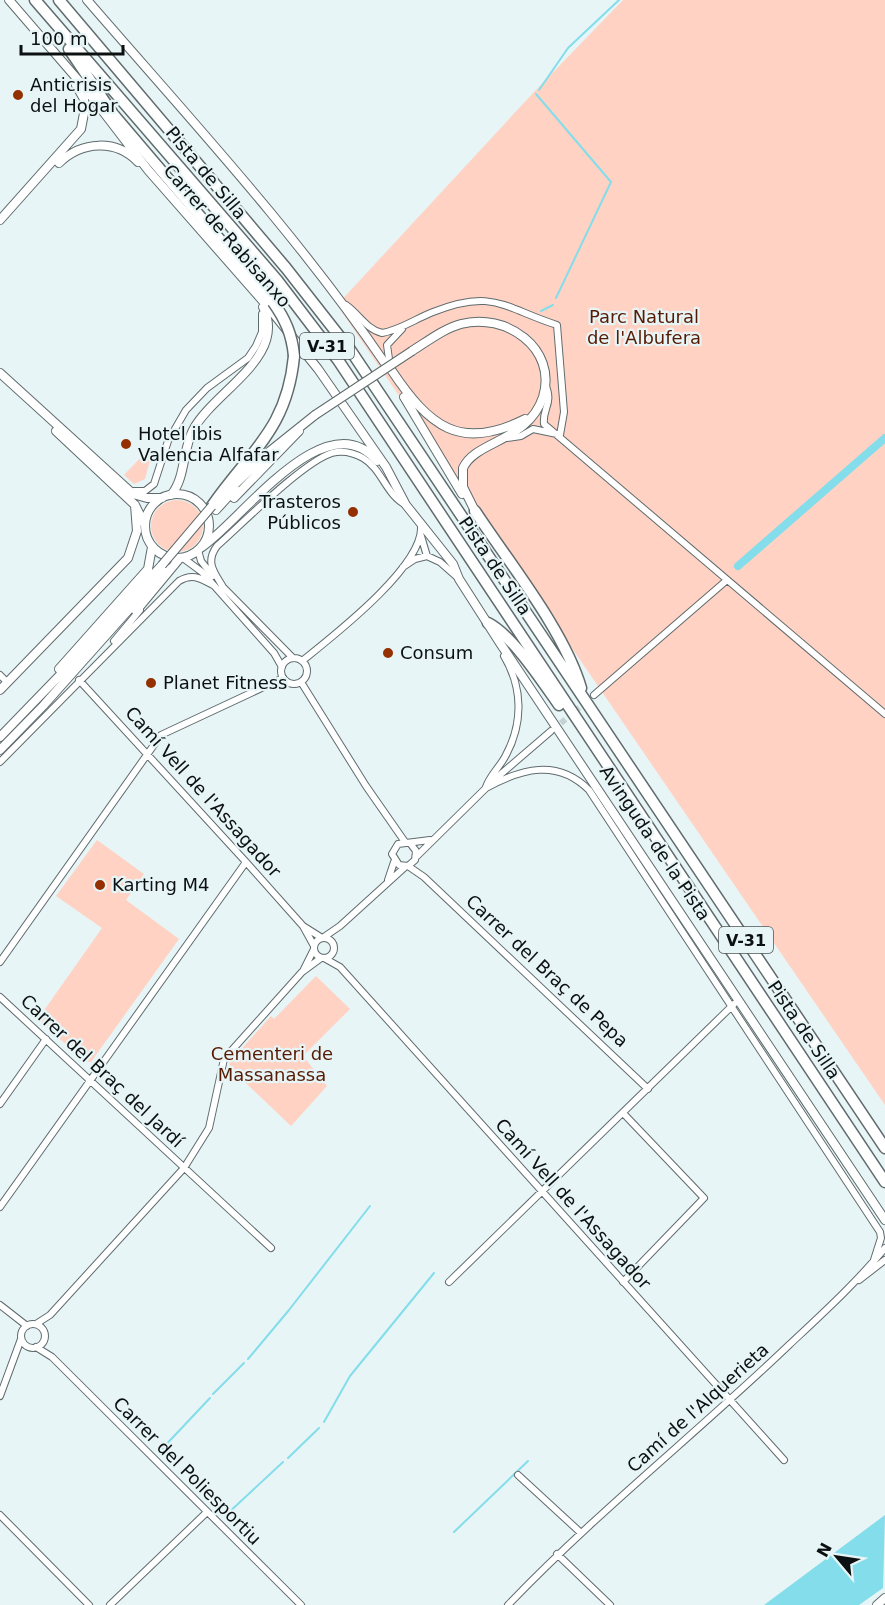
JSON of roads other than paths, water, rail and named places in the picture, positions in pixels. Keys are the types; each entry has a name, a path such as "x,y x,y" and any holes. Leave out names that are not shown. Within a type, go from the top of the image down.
{"highway":[{"path":"35,0 45,20 78,58 113,114 273,302 285,320 293,342 294,356 287,392 271,430 214,508"},
{"name":"Pista de Silla","path":"35,0 278,280 331,351 885,1182"},
{"name":"Pista de Silla","path":"59,0 286,268 351,351 589,694 885,1148"},
{"path":"475,511 545,616 589,694"},
{"path":"488,622 499,628 534,669 566,714 579,723"}],"street":[{"name":"Carrer de Rabisanxo","path":"9,0 85,88 148,170 318,369 420,526 440,544 459,579"},
{"path":"87,0 287,231 387,361"},
{"path":"0,220 78,135 85,118 84,99 80,89 52,50"},
{"path":"0,228 55,166 78,150 100,145 114,146 132,155 148,170"},
{"path":"129,489 145,491 154,484 168,441 186,410 207,388 252,352 262,332 259,299"},
{"path":"145,525 150,509 179,484 188,442 198,422 217,399 254,364 264,348 268,320 259,299"},
{"path":"344,303 374,331 389,332 433,312 474,301 493,300 557,325 564,412 560,435"},
{"path":"0,750 40,702 164,567 214,508 270,450 315,416 434,336 461,324 497,323 518,333 531,343 543,363 545,384 550,400 543,418 544,424 560,435 885,714"},
{"path":"387,361 386,350 390,339 407,325"},
{"path":"0,373 133,494 147,498 190,497 204,510 209,528"},
{"path":"475,511 465,500 393,373 426,415 452,430 489,433 531,416"},
{"path":"0,380 135,505 152,547 148,569 58,671 40,702"},
{"path":"475,511 463,487 463,468 476,453 507,438 531,416 542,398 545,384"},
{"path":"214,508 315,416"},
{"path":"507,438 521,436 533,429 560,435"},
{"path":"299,430 216,517 200,549 201,561 223,587 292,658 302,661"},
{"path":"90,669 182,558 200,549 266,487 316,451 334,444 356,445 388,474"},
{"name":"Carrer de Rabisanxo","path":"275,494 322,458 339,452 359,456 375,470 396,500 406,505"},
{"path":"233,520 275,494"},
{"path":"223,587 210,564 212,553 275,494"},
{"path":"0,690 128,558 137,531 135,505"},
{"path":"302,661 357,616 403,568 415,559 427,556 420,526"},
{"path":"403,568 421,536"},
{"path":"152,547 170,558 182,558 202,572 274,653 282,667 283,678 291,684 301,682 307,673 302,661"},
{"name":"Avinguda de la Pista","path":"427,556 440,562 459,579 832,1148 885,1220"},
{"path":"0,762 178,581 186,577 197,576 213,585"},
{"path":"589,694 727,580"},
{"path":"0,737 40,702 156,590"},
{"path":"486,788 489,779 505,758 518,721 518,689 500,643"},
{"path":"282,667 292,658"},
{"path":"0,675 8,682"},
{"path":"0,962 161,735 283,678"},
{"name":"Camí Vell de l'Assagador","path":"79,680 148,752 303,926 322,958 340,968 784,1460"},
{"path":"301,682 394,829 414,846 416,858"},
{"path":"302,972 314,948 323,938 340,926 416,858 431,840 486,788 551,732"},
{"name":"Avinguda de la Pista","path":"486,788 508,776 532,770 558,772 581,782 589,790 736,1003"},
{"path":"388,881 394,862 392,854 395,846 394,829"},
{"path":"395,846 407,842 431,840"},
{"name":"Carrer del Braç de Pepa","path":"416,858 424,876"},
{"path":"0,1207 246,862"},
{"path":"394,862 406,867"},
{"name":"Carrer del Braç de Pepa","path":"406,867 424,876 648,1089"},
{"name":"Camí Vell de l'Assagador","path":"303,926 323,938 330,939 340,968"},
{"path":"0,1305 12,1317 27,1326 36,1324 51,1315 184,1168 209,1128 224,1059 302,972 334,948 340,926"},
{"name":"Carrer del Braç del Jardí","path":"0,997 271,1248"},
{"path":"449,1282 736,1003"},
{"path":"0,1104 46,1039"},
{"path":"623,1113 704,1198 623,1282"},
{"path":"817,1125 832,1148"},
{"name":"Avinguda de la Pista","path":"832,1148 880,1232 881,1238 873,1263"},
{"path":"855,1191 871,1199"},
{"name":"Camí de l'Alquerieta","path":"508,1605 557,1554 731,1401 856,1281 885,1248"},
{"name":"Camí de l'Alquerieta","path":"856,1281 869,1274 885,1260"},
{"path":"17,1354 34,1348 44,1340 44,1332 51,1315"},
{"path":"12,1317 26,1345 34,1348"},
{"path":"36,1324 44,1332"},
{"path":"0,1396 27,1326"},
{"name":"Carrer del Poliesportiu","path":"44,1340 52,1357"},
{"name":"Carrer del Poliesportiu","path":"34,1348 52,1357 302,1605"},
{"path":"518,1475 581,1533"},
{"path":"110,1605 207,1512"},
{"path":"0,1515 89,1605"},
{"path":"557,1554 610,1605"}],"water":[{"path":"885,1515 883,1588 859,1605 764,1605"}],"waterway":[{"path":"539,90 568,48 619,0"},
{"path":"536,94 611,182 556,298"},
{"path":"541,311 553,305"},
{"path":"738,566 885,438"},
{"path":"248,1359 370,1206"},
{"path":"324,1422 350,1376 434,1273"},
{"path":"213,1394 244,1363"},
{"path":"160,1451 210,1398"},
{"path":"288,1458 319,1428"},
{"path":"454,1532 528,1461"},
{"path":"225,1516 283,1462"}],"tunnel":[{"path":"554,729 587,701"}],"place":[{"name":"Anticrisis del Hogar","path":"18,95"},
{"name":"Hotel ibis Valencia Alfafar","path":"126,444"},
{"name":"Trasteros Públicos","path":"353,512"},
{"name":"Consum","path":"388,653"},
{"name":"Planet Fitness","path":"151,683"},
{"name":"Karting M4","path":"100,885"}],"park label":[{"name":"Parc Natural de l'Albufera","path":"644,327"},
{"name":"Cementeri de Massanassa","path":"272,1064"}]}
